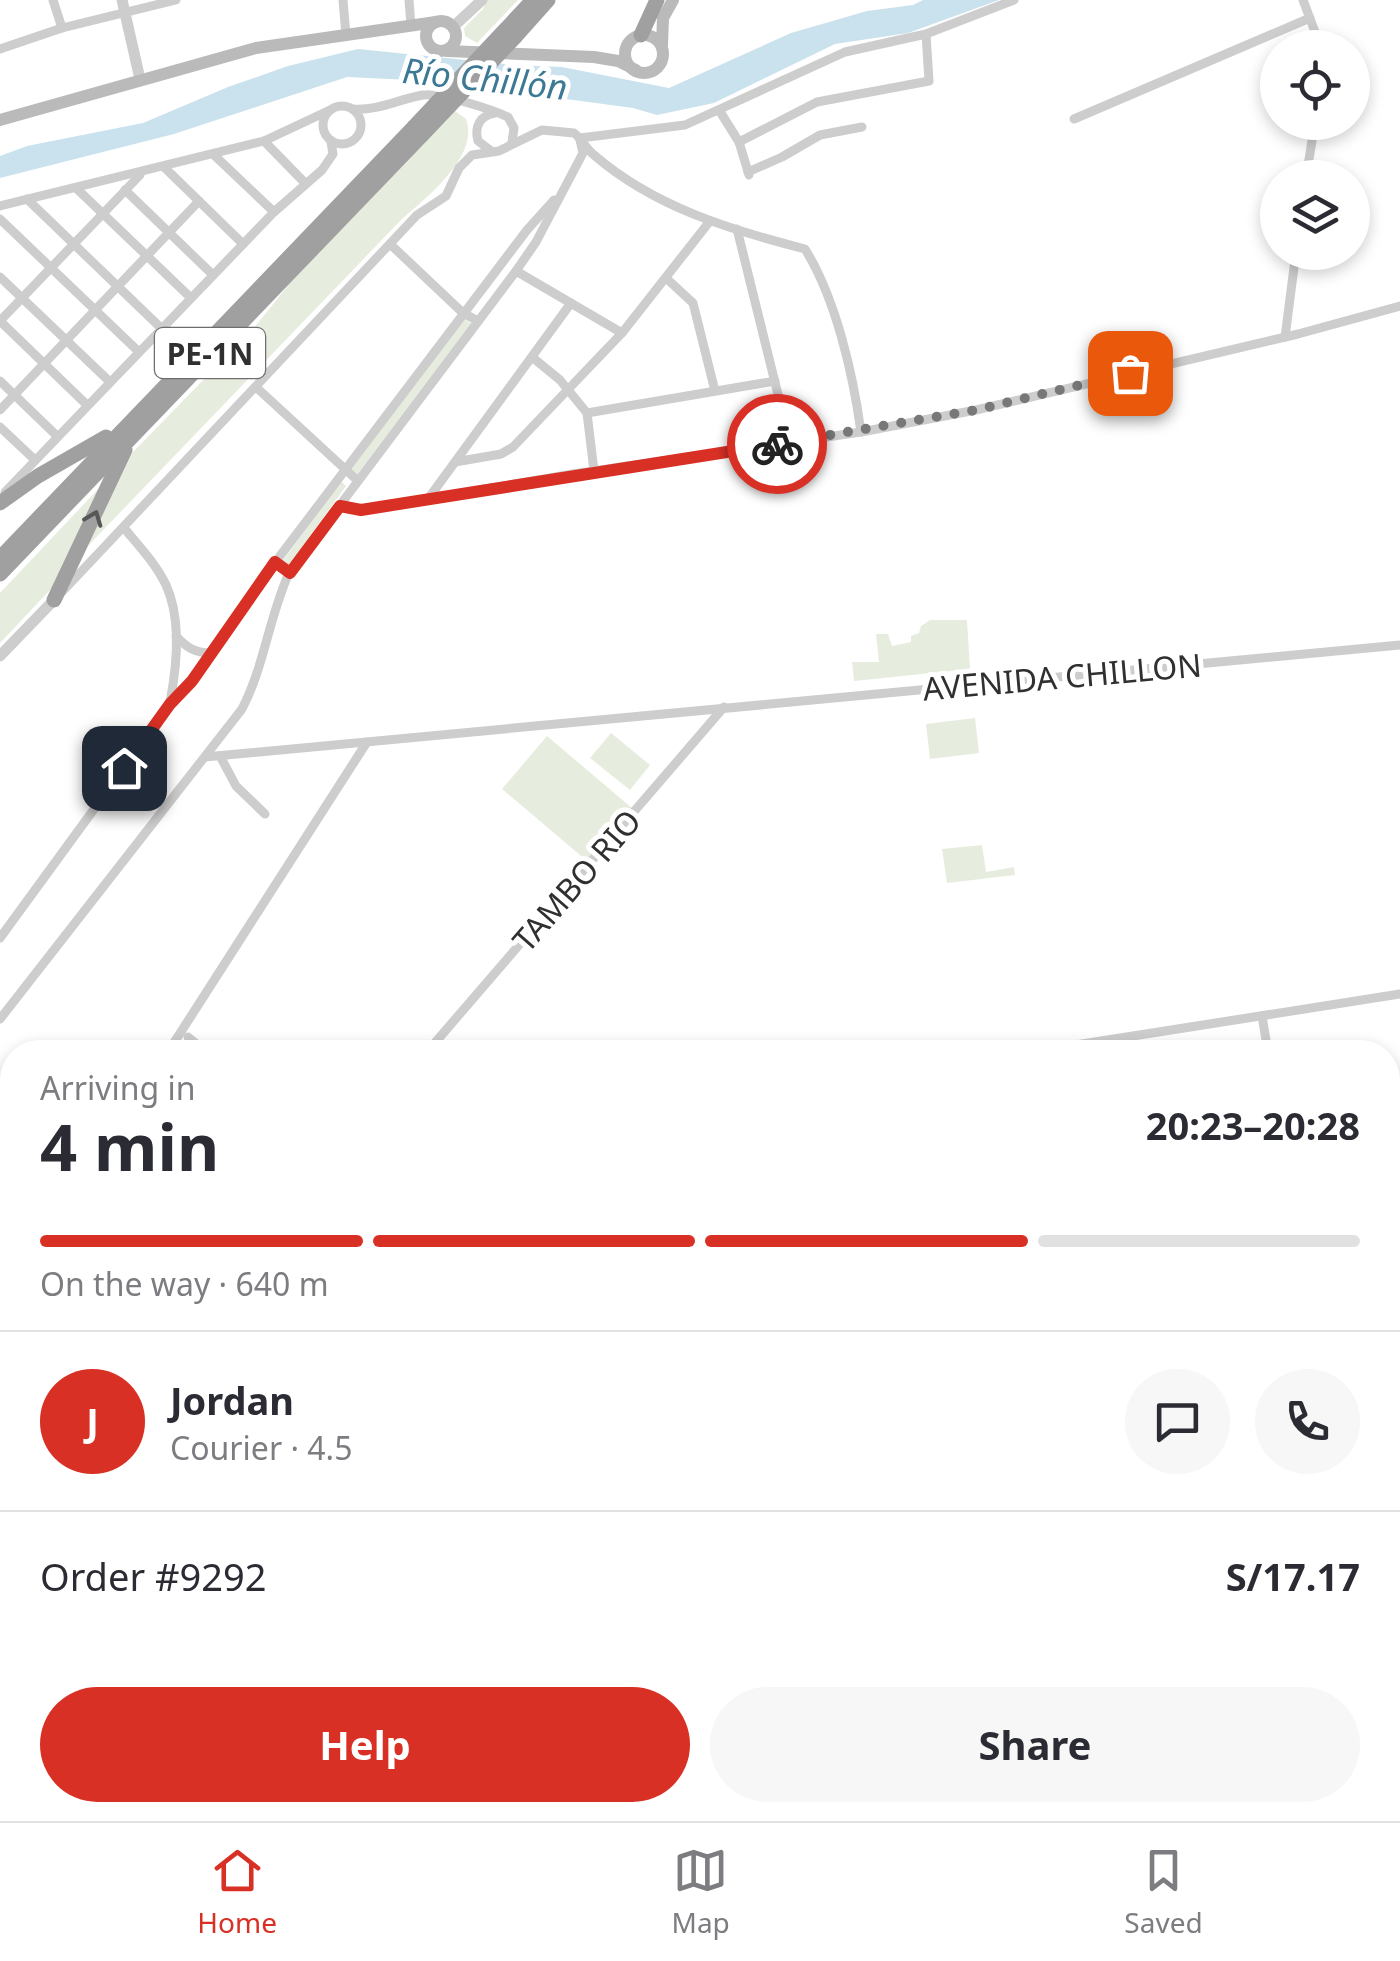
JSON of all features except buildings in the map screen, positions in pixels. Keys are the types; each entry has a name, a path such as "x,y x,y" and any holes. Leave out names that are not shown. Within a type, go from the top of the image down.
{"highway":[{"name":"PE-1N","path":"511,33 533,0"},
{"name":"PE-1N","path":"0,558 128,431 511,33 548,0"},
{"path":"635,40 657,0"},
{"name":"PE-1N","path":"0,574 128,431"},
{"path":"2,494 128,431"},
{"path":"54,600 128,431"}],"main road":[{"path":"395,29 412,32 438,51 594,56 646,72 657,68 662,58 660,27 672,0"},
{"path":"430,46 426,32 436,22"},
{"path":"0,120 272,44 445,22 472,50"},
{"path":"447,51 455,45 455,29"},
{"path":"594,56 614,52 635,40 656,39 662,48"},
{"path":"635,40 626,58 636,70"}],"street":[{"path":"54,0 62,28"},
{"path":"122,0 140,79"},
{"path":"1,46 176,0"},
{"path":"343,0 346,34"},
{"path":"409,0 411,26"},
{"path":"455,29 482,0"},
{"path":"580,138 606,132 666,130 845,52 926,34 1014,0"},
{"path":"1303,0 1314,30"},
{"path":"1074,119 1310,18"},
{"path":"739,142 817,102 924,84 930,76 926,34"},
{"path":"138,352 51,268 2,210 27,200 264,142 342,106 383,106 436,94 508,117 528,128 567,130 620,174 685,213 806,249 821,275 856,395 862,432"},
{"path":"466,104 475,116 478,141 493,151"},
{"path":"331,142 351,143 371,114 383,106"},
{"path":"353,109 362,126"},
{"path":"2,494 213,274 332,158 323,120 330,110"},
{"path":"719,110 739,142 749,174 820,135 862,128"},
{"path":"476,128 483,117 496,113"},
{"path":"508,117 514,128 510,145"},
{"path":"301,126 324,132"},
{"path":"0,656 417,215 446,196 466,160 478,152 493,151 542,130"},
{"path":"0,1019 242,710 253,689 280,594 290,573 536,242 583,152 580,138"},
{"path":"264,142 305,183"},
{"path":"214,155 274,212"},
{"path":"164,167 243,244"},
{"path":"87,405 0,321 142,172"},
{"path":"0,938 275,562 526,230 566,186"},
{"path":"76,188 191,298"},
{"path":"125,190 213,274"},
{"path":"27,200 161,328"},
{"path":"0,410 200,202"},
{"path":"455,462 507,452 622,333 710,220"},
{"path":"737,229 790,442"},
{"path":"390,244 462,314 478,321"},
{"path":"1285,336 1294,270"},
{"path":"516,271 622,333"},
{"path":"0,277 110,382"},
{"path":"666,278 693,303 715,391"},
{"path":"428,499 572,303"},
{"path":"340,506 361,510 862,432 976,410 1400,306"},
{"path":"532,357 587,413 594,471"},
{"path":"0,381 57,436"},
{"path":"587,413 775,381"},
{"path":"256,388 358,481"},
{"path":"0,427 35,460"},
{"path":"124,528 167,587 176,636 170,704"},
{"path":"275,562 290,573"},
{"path":"261,581 280,594"},
{"path":"176,636 187,647 212,653"},
{"name":"AVENIDA CHILLON","path":"205,758 1400,645"},
{"name":"TAMBO RIO","path":"437,1040 724,707"},
{"path":"176,1040 367,742"},
{"path":"220,756 236,786 265,814"},
{"path":"1107,1040 1400,994"},
{"path":"1262,1016 1266,1040"},
{"path":"188,1037 192,1040"}],"green space":[{"path":"487,0 518,0 477,43 465,36 464,28"},
{"path":"455,111 466,119 468,133 465,147 448,175 85,549 133,452 254,328 302,268"},
{"path":"464,319 472,324 356,476 350,471"},
{"path":"341,481 346,486 288,566 282,562"},
{"path":"102,485 67,572 0,643 0,593"},
{"path":"930,620 967,620 970,669 854,681 852,662 879,662 876,634 888,634 892,646 911,642 911,636"},
{"path":"975,718 979,753 930,759 926,724"},
{"path":"611,733 650,765 630,790 590,758"},
{"path":"547,736 632,808 587,861 502,789"},
{"path":"982,845 986,872 1014,867 1015,875 947,883 942,849"}],"water":[{"name":"Río Chillón","path":"923,0 999,0 908,33 835,44 714,103 657,115 633,108 432,81 347,77 174,134 0,178 0,156 27,146 143,123 288,66 358,49 562,67 669,88 791,33"}],"way so far":[{"path":"777,444 976,410 1130,373"}],"route":[{"path":"124,768 170,704 192,681 275,562 290,573 340,506 361,510 777,444"}]}
